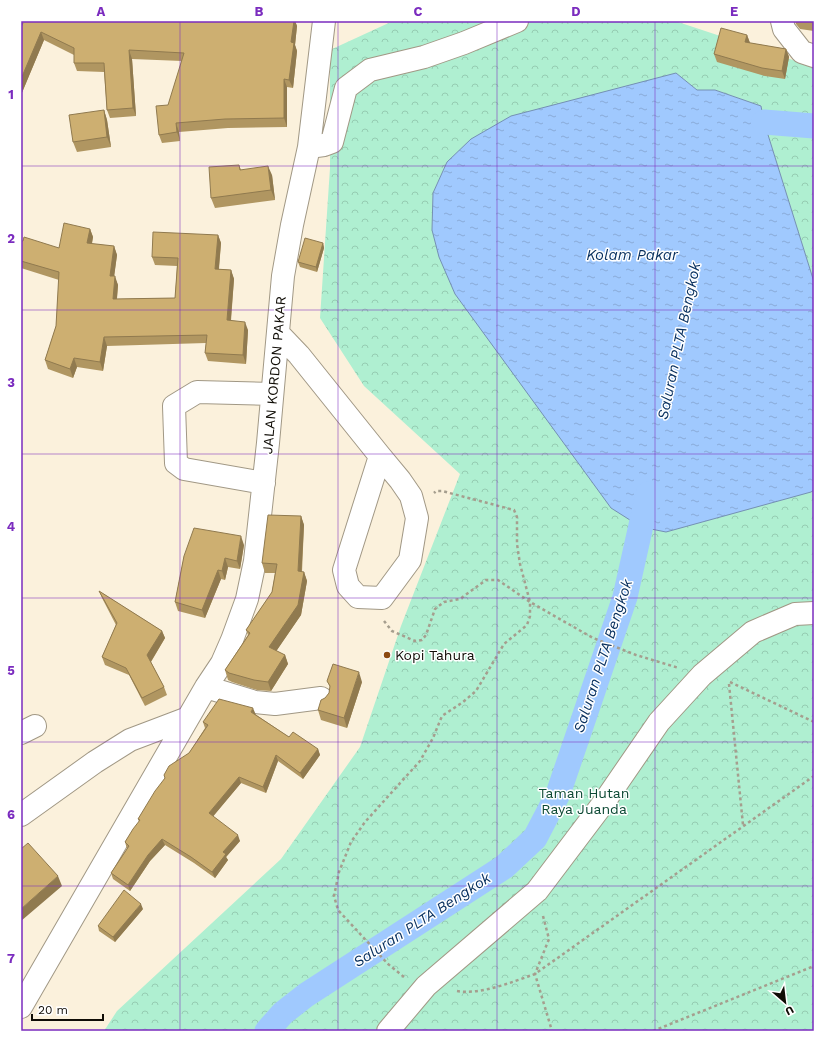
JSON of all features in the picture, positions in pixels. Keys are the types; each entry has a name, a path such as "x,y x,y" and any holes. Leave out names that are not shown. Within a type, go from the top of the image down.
{"street":[{"name":"JALAN KORDON PAKAR","path":"21,1007 206,687 222,663 247,599 255,561 264,483 283,276 292,225 309,147 324,21"},
{"path":"309,147 324,145 332,142 346,88 370,70 424,57 464,43 517,21"},
{"path":"782,21 784,29 802,52 814,56"},
{"path":"278,333 299,355 400,480 411,496 417,518 410,560 382,598 358,597 348,586 344,570 380,456"},
{"path":"264,483 184,469 176,463 174,406 197,392 272,394"},
{"path":"388,1031 426,986 537,891 602,805 659,722 702,675 753,632 795,614 814,613"},
{"path":"206,687 255,702 275,704 321,698"},
{"path":"21,815 94,762 130,740 188,718"}],"path":[{"path":"417,518 431,496 436,491 442,491 514,510 517,517 516,544 530,602 530,616 527,625 504,644 476,691 464,702 442,716 433,738 420,761 365,822 351,842 340,872 334,896 338,910 371,947 402,976 426,986 467,992 506,984 535,974 814,776"},
{"path":"382,598 382,618 392,631 415,641 422,640 426,635 435,609 444,602 460,599 486,580 498,580 530,602 593,638 636,655"},
{"path":"743,825 728,681 814,722"},
{"path":"537,891 549,939 535,974 552,1031"},
{"path":"653,1031 814,966"}],"green space":[{"name":"Taman Hutan Raya Juanda","path":"393,21 675,21 814,67 814,282 764,122 761,106 715,90 697,90 676,73 447,162 433,193 432,230 811,492 814,490 814,1031 104,1031 117,1011 281,859 360,747 401,626 460,474 364,386 320,318 330,168 330,50"}],"water":[{"name":"Kolam Pakar","path":"676,73 697,90 715,90 761,106 764,122 814,282 814,490 666,532 641,527 611,508 455,294 439,257 432,230 433,193 447,162 471,139 511,116"}],"building":[{"path":"21,21 294,21 291,42 294,43 289,80 284,79 284,118 225,119 176,123 177,132 159,135 156,106 168,105 184,53 129,50 133,108 107,110 104,63 74,63 74,48 41,32 21,79 21,27 23,23"},
{"path":"721,28 747,35 745,42 786,49 782,71 762,68 714,54"},
{"path":"104,110 107,137 73,142 69,115"},
{"path":"239,165 240,170 268,166 271,190 211,198 209,167"},
{"path":"64,223 90,229 87,243 114,246 110,276 115,276 113,299 175,298 178,258 152,257 153,232 218,235 215,269 231,270 227,320 245,322 243,355 205,353 207,335 104,337 100,362 74,358 70,369 45,360 56,326 59,272 21,261 21,241 23,241 24,237 59,248"},
{"path":"305,238 323,243 316,267 298,262"},
{"path":"268,515 301,516 298,571 304,572 298,605 269,647 285,655 268,682 254,680 229,673 225,670 250,633 246,630 272,592 277,564 262,563"},
{"path":"194,528 241,536 237,561 225,558 222,571 218,570 202,610 175,602 184,556"},
{"path":"99,591 162,631 147,655 164,687 142,698 126,668 102,657 117,623"},
{"path":"333,664 359,672 344,718 318,710 321,700 329,693 330,686 327,681"},
{"path":"219,699 253,708 251,712 289,737 293,732 318,749 300,773 276,755 263,787 239,777 209,813 238,835 223,852 226,854 212,872 162,839 148,855 128,885 111,873 129,846 125,842 140,820 138,819 155,791 165,778 164,775 169,766 189,753 208,725 203,722"},
{"path":"28,843 58,876 21,909 21,849"},
{"path":"124,890 141,904 113,937 98,926"}],"waterway":[{"path":"764,122 814,126"},
{"name":"Saluran PLTA Bengkok","path":"267,1031 283,1013 306,995 504,867 535,838 558,794 625,597 648,494"}],"place":[{"name":"Kopi Tahura","path":"387,655"}]}
